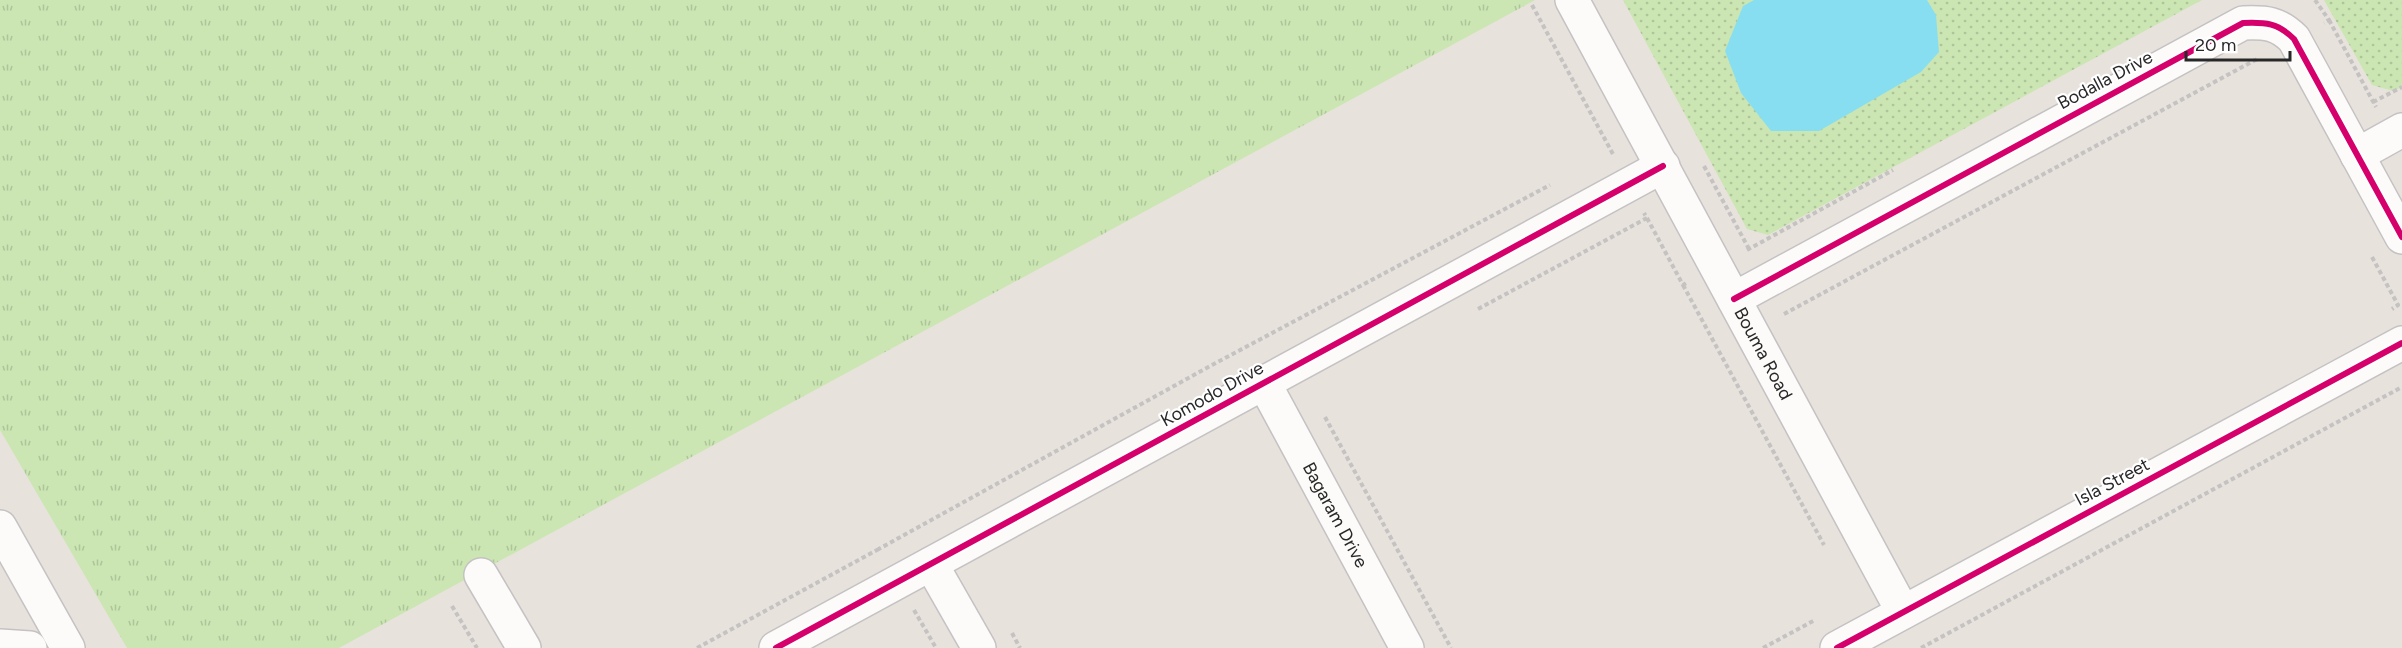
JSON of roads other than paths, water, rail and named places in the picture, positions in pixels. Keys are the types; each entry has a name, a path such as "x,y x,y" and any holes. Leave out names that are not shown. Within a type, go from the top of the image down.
{"street":[{"name":"Bouma Road","path":"1572,0 1904,612"},
{"name":"Bodalla Drive","path":"1734,299 2244,23 2271,22 2284,28 2294,39 2402,237"},
{"path":"2356,155 2396,133"},
{"name":"Komodo Drive","path":"776,648 1663,166"},
{"name":"Isla Street","path":"1837,648 2402,343"},
{"name":"Bagaram Drive","path":"1264,383 1407,648"},
{"path":"0,527 69,648"},
{"path":"931,564 979,648"},
{"path":"481,575 524,648"},
{"path":"0,646 30,648"}],"water":[{"path":"1754,0 1927,0 1936,15 1939,52 1921,72 1819,131 1771,131 1741,93 1725,51 1743,6"}]}
